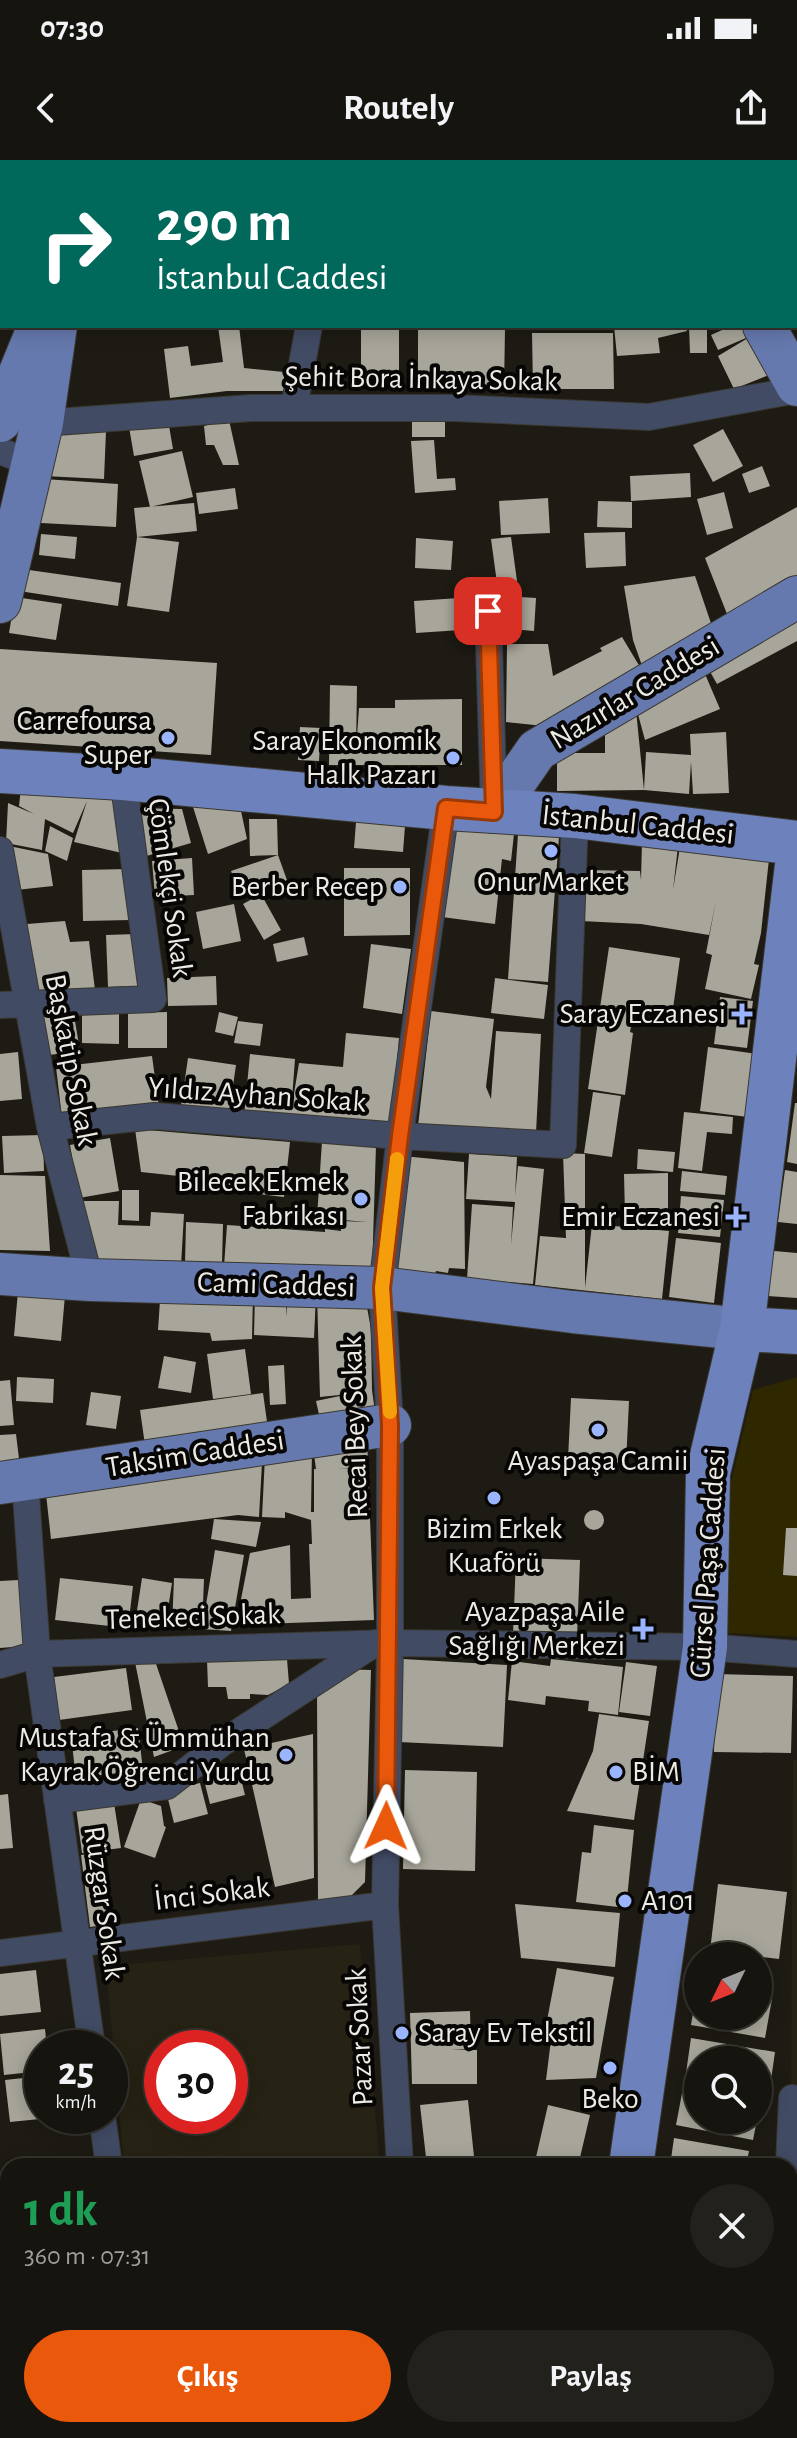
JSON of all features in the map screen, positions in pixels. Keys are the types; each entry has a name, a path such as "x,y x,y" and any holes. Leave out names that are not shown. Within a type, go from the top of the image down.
{"highway":[{"name":"İstanbul Caddesi","path":"0,771 123,778 446,808 575,816 797,843"},
{"name":"Gürsel Paşa Caddesi","path":"632,2158 705,1647 708,1473 742,1329 797,865"},
{"path":"742,1329 797,1332"}],"main road":[{"path":"0,421 38,328"},
{"path":"0,602 16,457 42,423 56,328"},
{"path":"765,328 797,388"},
{"name":"Nazırlar Caddesi","path":"494,812 537,750 797,597"},
{"name":"Cami Caddesi","path":"0,1274 90,1280 382,1288 742,1329"},
{"name":"Taksim Caddesi","path":"13,1481 390,1425"}],"street":[{"path":"294,408 309,328"},
{"name":"Şehit Bora İnkaya Sokak","path":"42,423 251,408 455,408 649,417 797,388"},
{"path":"488,611 494,812"},
{"name":"Çömlekçi Sokak","path":"13,1004 153,999 123,778"},
{"name":"Recai Bey Sokak","path":"385,1905 382,1643 390,1425 382,1288 446,808"},
{"name":"Yıldız Ayhan Sokak","path":"50,1127 155,1116 400,1136 563,1145 575,816"},
{"name":"Başkatip Sokak","path":"0,850 13,1004 50,1127 90,1280"},
{"name":"Rüzgar Sokak","path":"13,1481 89,2030"},
{"path":"57,1800 167,1786 222,1743 382,1643"},
{"name":"Tenekeci Sokak","path":"0,1665 37,1654 382,1643 705,1647 797,1654"},
{"name":"İnci Sokak","path":"0,1953 385,1905"},
{"name":"Pazar Sokak","path":"385,1905 400,2158"},
{"path":"789,2158 792,2098"},
{"path":"105,2134 108,2158"}],"shaded area":[{"path":"797,1377 797,1637 727,1633 731,1482 753,1390"},
{"path":"793,1759 797,1760 797,2158 791,2158"},
{"path":"360,1944 379,2158 123,2158 121,2134 128,2134 128,2030 112,2030 106,1966"}],"building":[{"path":"218,328 239,328 244,368 284,372 284,391 227,391 170,398 164,349 188,346 191,366 223,362"},
{"path":"361,328 399,328 399,384 361,383"},
{"path":"418,328 505,328 504,390 418,389"},
{"path":"614,328 686,328 687,331 658,338 660,353 617,356"},
{"path":"689,328 707,328 707,353 690,353"},
{"path":"727,328 750,328 774,373 734,389 718,356 753,335 718,350 711,335"},
{"path":"532,333 613,333 614,389 533,389"},
{"path":"168,420 173,449 134,456 129,427"},
{"path":"229,420 239,465 223,465 214,445 206,445 204,426"},
{"path":"412,421 445,421 445,437 412,437"},
{"path":"723,429 743,466 713,482 693,445"},
{"path":"54,431 106,431 104,479 44,476"},
{"path":"434,440 437,479 455,478 456,490 415,493 411,441"},
{"path":"182,451 193,497 150,507 139,461"},
{"path":"762,466 770,486 749,493 742,474"},
{"path":"690,473 691,497 631,501 630,476"},
{"path":"44,479 118,484 116,527 41,523"},
{"path":"235,488 238,509 199,514 196,493"},
{"path":"724,492 733,528 707,535 697,499"},
{"path":"548,498 550,533 501,535 499,501"},
{"path":"598,501 632,502 632,528 597,527"},
{"path":"194,503 197,531 137,537 134,508"},
{"path":"797,507 797,577 727,614 705,558"},
{"path":"625,532 626,566 586,568 584,533"},
{"path":"41,534 77,537 75,559 39,555"},
{"path":"137,537 179,542 169,612 127,606"},
{"path":"511,537 517,581 497,583 491,539"},
{"path":"416,538 453,541 451,570 415,568"},
{"path":"22,569 121,583 118,606 19,591"},
{"path":"695,576 716,638 646,677 633,640 624,586"},
{"path":"503,596 536,598 534,631 501,628"},
{"path":"15,597 62,604 56,640 9,633"},
{"path":"459,598 461,630 416,633 414,601"},
{"path":"797,619 797,641 717,684 708,668"},
{"path":"622,637 646,677 544,726 506,722 507,644 548,644 553,676"},
{"path":"0,649 217,663 211,755 0,741"},
{"path":"705,674 720,709 645,740 636,707"},
{"path":"330,685 357,686 356,750 359,708 395,708 395,700 462,699 462,765 329,765"},
{"path":"636,710 644,790 557,791 557,753 605,753 605,718"},
{"path":"300,727 321,728 319,761 298,760"},
{"path":"726,732 729,793 693,794 691,762 689,794 644,790 646,752 691,755 690,734"},
{"path":"21,788 113,799 122,853 74,842 87,801 73,833 45,819 42,850 6,843 8,803 34,814 19,806"},
{"path":"193,807 241,811 247,839 208,854"},
{"path":"131,808 182,809 191,843 143,857"},
{"path":"249,819 277,819 278,855 250,856"},
{"path":"356,822 405,826 403,852 354,848"},
{"path":"50,826 73,838 67,861 45,851"},
{"path":"452,827 514,834 511,861 502,859 495,924 442,917"},
{"path":"518,834 559,837 548,982 508,979"},
{"path":"642,841 678,846 673,890 680,847 769,859 761,933 754,964 759,965 751,999 705,989 712,955 706,953 716,901 709,935 641,924 581,921 584,870 640,871 641,880"},
{"path":"9,846 48,854 53,886 16,890"},
{"path":"278,855 288,883 241,899 231,871"},
{"path":"192,858 194,895 155,897 152,861"},
{"path":"344,868 410,868 410,935 344,936"},
{"path":"129,869 131,920 83,921 82,870"},
{"path":"261,894 281,930 264,940 243,904"},
{"path":"234,904 241,941 203,949 196,912"},
{"path":"65,921 70,942 89,941 95,990 37,990 27,924"},
{"path":"136,934 138,986 108,987 106,935"},
{"path":"304,937 308,955 277,962 273,944"},
{"path":"371,944 411,949 402,1014 363,1008"},
{"path":"609,947 680,958 672,1016 634,1010 625,1095 588,1089"},
{"path":"216,976 217,1005 168,1006 167,978"},
{"path":"495,978 548,985 544,1019 491,1013"},
{"path":"720,997 753,1001 747,1048 714,1044"},
{"path":"82,1008 119,1009 119,1044 82,1043"},
{"path":"73,1009 80,1051 49,1055 42,1014"},
{"path":"431,1011 494,1019 486,1087 491,1099 496,1031 541,1034 536,1133 418,1126"},
{"path":"167,1012 167,1048 128,1048 128,1013"},
{"path":"219,1012 238,1017 233,1036 215,1032"},
{"path":"238,1021 263,1024 260,1046 234,1043"},
{"path":"346,1033 399,1038 391,1130 244,1117 250,1054 295,1059 291,1112 299,1063 343,1067"},
{"path":"708,1047 757,1054 748,1117 700,1111"},
{"path":"18,1052 22,1099 0,1101 0,1054"},
{"path":"152,1056 159,1107 62,1118 56,1067"},
{"path":"188,1058 236,1065 229,1113 181,1106"},
{"path":"593,1092 621,1096 612,1157 584,1153"},
{"path":"797,1103 797,1164 787,1162"},
{"path":"684,1112 733,1117 732,1134 707,1132 702,1171 678,1168"},
{"path":"135,1129 290,1142 284,1197 196,1187 197,1178 141,1172"},
{"path":"43,1135 44,1171 4,1173 2,1136"},
{"path":"110,1138 119,1191 79,1198 70,1145"},
{"path":"322,1141 376,1145 372,1273 224,1266 227,1225 325,1232 325,1229 341,1231 341,1221 368,1222 317,1218"},
{"path":"638,1149 675,1152 673,1172 637,1169"},
{"path":"563,1153 585,1154 585,1288 592,1224 669,1231 662,1299 535,1285 540,1236 566,1238"},
{"path":"469,1154 517,1157 515,1196 518,1166 544,1169 533,1284 467,1279 472,1204 513,1207 511,1245 515,1202 466,1199"},
{"path":"403,1156 464,1162 465,1269 449,1268 448,1273 436,1271 434,1277 391,1278"},
{"path":"785,1170 797,1172 797,1224 778,1222"},
{"path":"682,1171 727,1176 725,1195 680,1191"},
{"path":"668,1173 668,1215 625,1215 624,1174"},
{"path":"0,1175 45,1176 50,1251 0,1250"},
{"path":"122,1190 139,1190 139,1221 122,1220"},
{"path":"681,1196 724,1200 720,1237 678,1233"},
{"path":"78,1201 119,1201 118,1225 150,1226 151,1212 184,1214 181,1266 90,1259"},
{"path":"186,1222 223,1224 222,1264 185,1263"},
{"path":"676,1238 721,1243 714,1303 669,1297"},
{"path":"763,1250 797,1253 797,1298 767,1296"},
{"path":"19,1280 66,1284 61,1341 14,1336"},
{"path":"161,1286 253,1293 252,1339 212,1341 210,1333 158,1330"},
{"path":"364,1291 371,1329 376,1419 322,1428 316,1401 350,1394 320,1397 317,1294"},
{"path":"288,1292 316,1295 314,1338 254,1335 255,1293 286,1294 286,1317"},
{"path":"245,1349 251,1394 213,1399 207,1354"},
{"path":"164,1356 196,1362 191,1393 158,1388"},
{"path":"284,1365 286,1404 270,1405 268,1366"},
{"path":"17,1377 54,1379 53,1403 16,1401"},
{"path":"10,1380 14,1425 0,1426 0,1381"},
{"path":"91,1392 121,1396 116,1429 86,1425"},
{"path":"263,1393 269,1436 146,1452 140,1410"},
{"name":"Ayaspaşa Camii","path":"571,1398 629,1401 626,1463 568,1459"},
{"path":"367,1433 368,1467 338,1469 368,1468 374,1620 236,1625 250,1553 290,1545 291,1599 311,1598 311,1520 285,1512 285,1518 262,1517 265,1456 312,1448 311,1512 314,1512 316,1469 312,1440"},
{"path":"16,1434 20,1467 0,1470 0,1435"},
{"path":"262,1463 259,1517 238,1515 51,1539 46,1494"},
{"path":"594,1510 601,1513 604,1520 601,1527 594,1530 587,1527 584,1520 587,1513"},
{"path":"214,1519 261,1522 256,1547 211,1539"},
{"path":"786,1528 797,1528 797,1576 783,1575"},
{"path":"215,1550 244,1555 231,1631 202,1629"},
{"path":"516,1558 580,1560 577,1637 513,1634"},
{"path":"60,1578 133,1586 128,1628 55,1620"},
{"path":"142,1578 172,1583 166,1622 136,1617"},
{"path":"174,1578 204,1579 202,1629 172,1628"},
{"path":"19,1580 25,1646 0,1648 0,1581"},
{"path":"154,1658 184,1746 154,1757 135,1662"},
{"path":"287,1659 289,1684 268,1695 250,1694 250,1699 228,1699 226,1687 208,1687 207,1660"},
{"path":"403,1659 507,1665 503,1747 399,1742"},
{"path":"551,1659 623,1667 618,1715 588,1711 589,1701 546,1696 545,1705 508,1700 512,1661 550,1666"},
{"path":"626,1662 657,1666 650,1716 619,1712"},
{"path":"126,1668 132,1710 59,1720 54,1677"},
{"path":"336,1669 371,1670 365,1882 347,1900 318,1900 317,1690"},
{"path":"716,1674 793,1676 791,1753 714,1752"},
{"path":"599,1714 649,1721 634,1820 567,1811 593,1751"},
{"path":"138,1728 143,1770 76,1778 71,1736"},
{"path":"313,1734 314,1878 275,1887 244,1749"},
{"path":"237,1763 245,1795 210,1804 202,1772"},
{"path":"405,1770 477,1772 475,1871 403,1869"},
{"path":"200,1783 208,1814 174,1823 166,1791"},
{"path":"8,1794 13,1848 0,1849 0,1795"},
{"path":"141,1799 161,1806 166,1827 155,1858 124,1847"},
{"path":"114,1803 121,1848 82,1853 76,1808"},
{"path":"594,1825 634,1830 626,1908 576,1902 582,1852 591,1853"},
{"path":"97,1853 102,1890 108,1889 113,1924 90,1927 81,1855"},
{"path":"718,1884 787,1892 779,1959 772,1958 772,1942 711,1942"},
{"path":"515,1904 620,1913 615,1967 521,1958"},
{"path":"557,1968 614,1977 596,2078 546,2080 552,2032 545,2031"},
{"path":"36,1970 41,2012 0,2016 0,1974"},
{"path":"470,2011 471,2049 451,2050 477,2050 477,2084 412,2084 410,2013"},
{"path":"719,2030 766,2030 765,2038"},
{"path":"24,2031 24,2073 4,2075 0,2034"},
{"path":"691,2038 739,2046 690,2046"},
{"path":"24,2078 24,2121 10,2122 5,2080"},
{"path":"683,2088 684,2088 684,2127 676,2125"},
{"path":"468,2100 474,2158 426,2158 420,2105"},
{"path":"548,2105 590,2115 580,2158 536,2158"},
{"path":"722,2134 754,2134 753,2140"},
{"path":"674,2138 749,2151 748,2158 671,2158"}],"slow traffic":[{"path":"390,1412 382,1288 397,1159"}],"place":[{"name":"Carrefoursa Super","path":"168,738"},
{"name":"Saray Ekonomik Halk Pazarı","path":"453,758"},
{"name":"Onur Market","path":"551,851"},
{"name":"Berber Recep","path":"400,887"},
{"name":"Saray Eczanesi","path":"742,1014"},
{"name":"Bilecek Ekmek Fabrikası","path":"361,1199"},
{"name":"Emir Eczanesi","path":"736,1217"},
{"name":"Ayaspaşa Camii","path":"598,1430"},
{"name":"Bizim Erkek Kuaförü","path":"494,1498"},
{"name":"Ayazpaşa Aile Sağlığı Merkezi","path":"643,1629"},
{"name":"Mustafa & Ümmühan Kayrak Öğrenci Yurdu","path":"286,1755"},
{"name":"BİM","path":"616,1772"},
{"name":"A101","path":"625,1901"},
{"name":"Saray Ev Tekstil","path":"402,2033"},
{"name":"Beko","path":"610,2068"}],"route":[{"path":"386,1826 390,1425 382,1288 446,808 494,812 488,611"}]}
